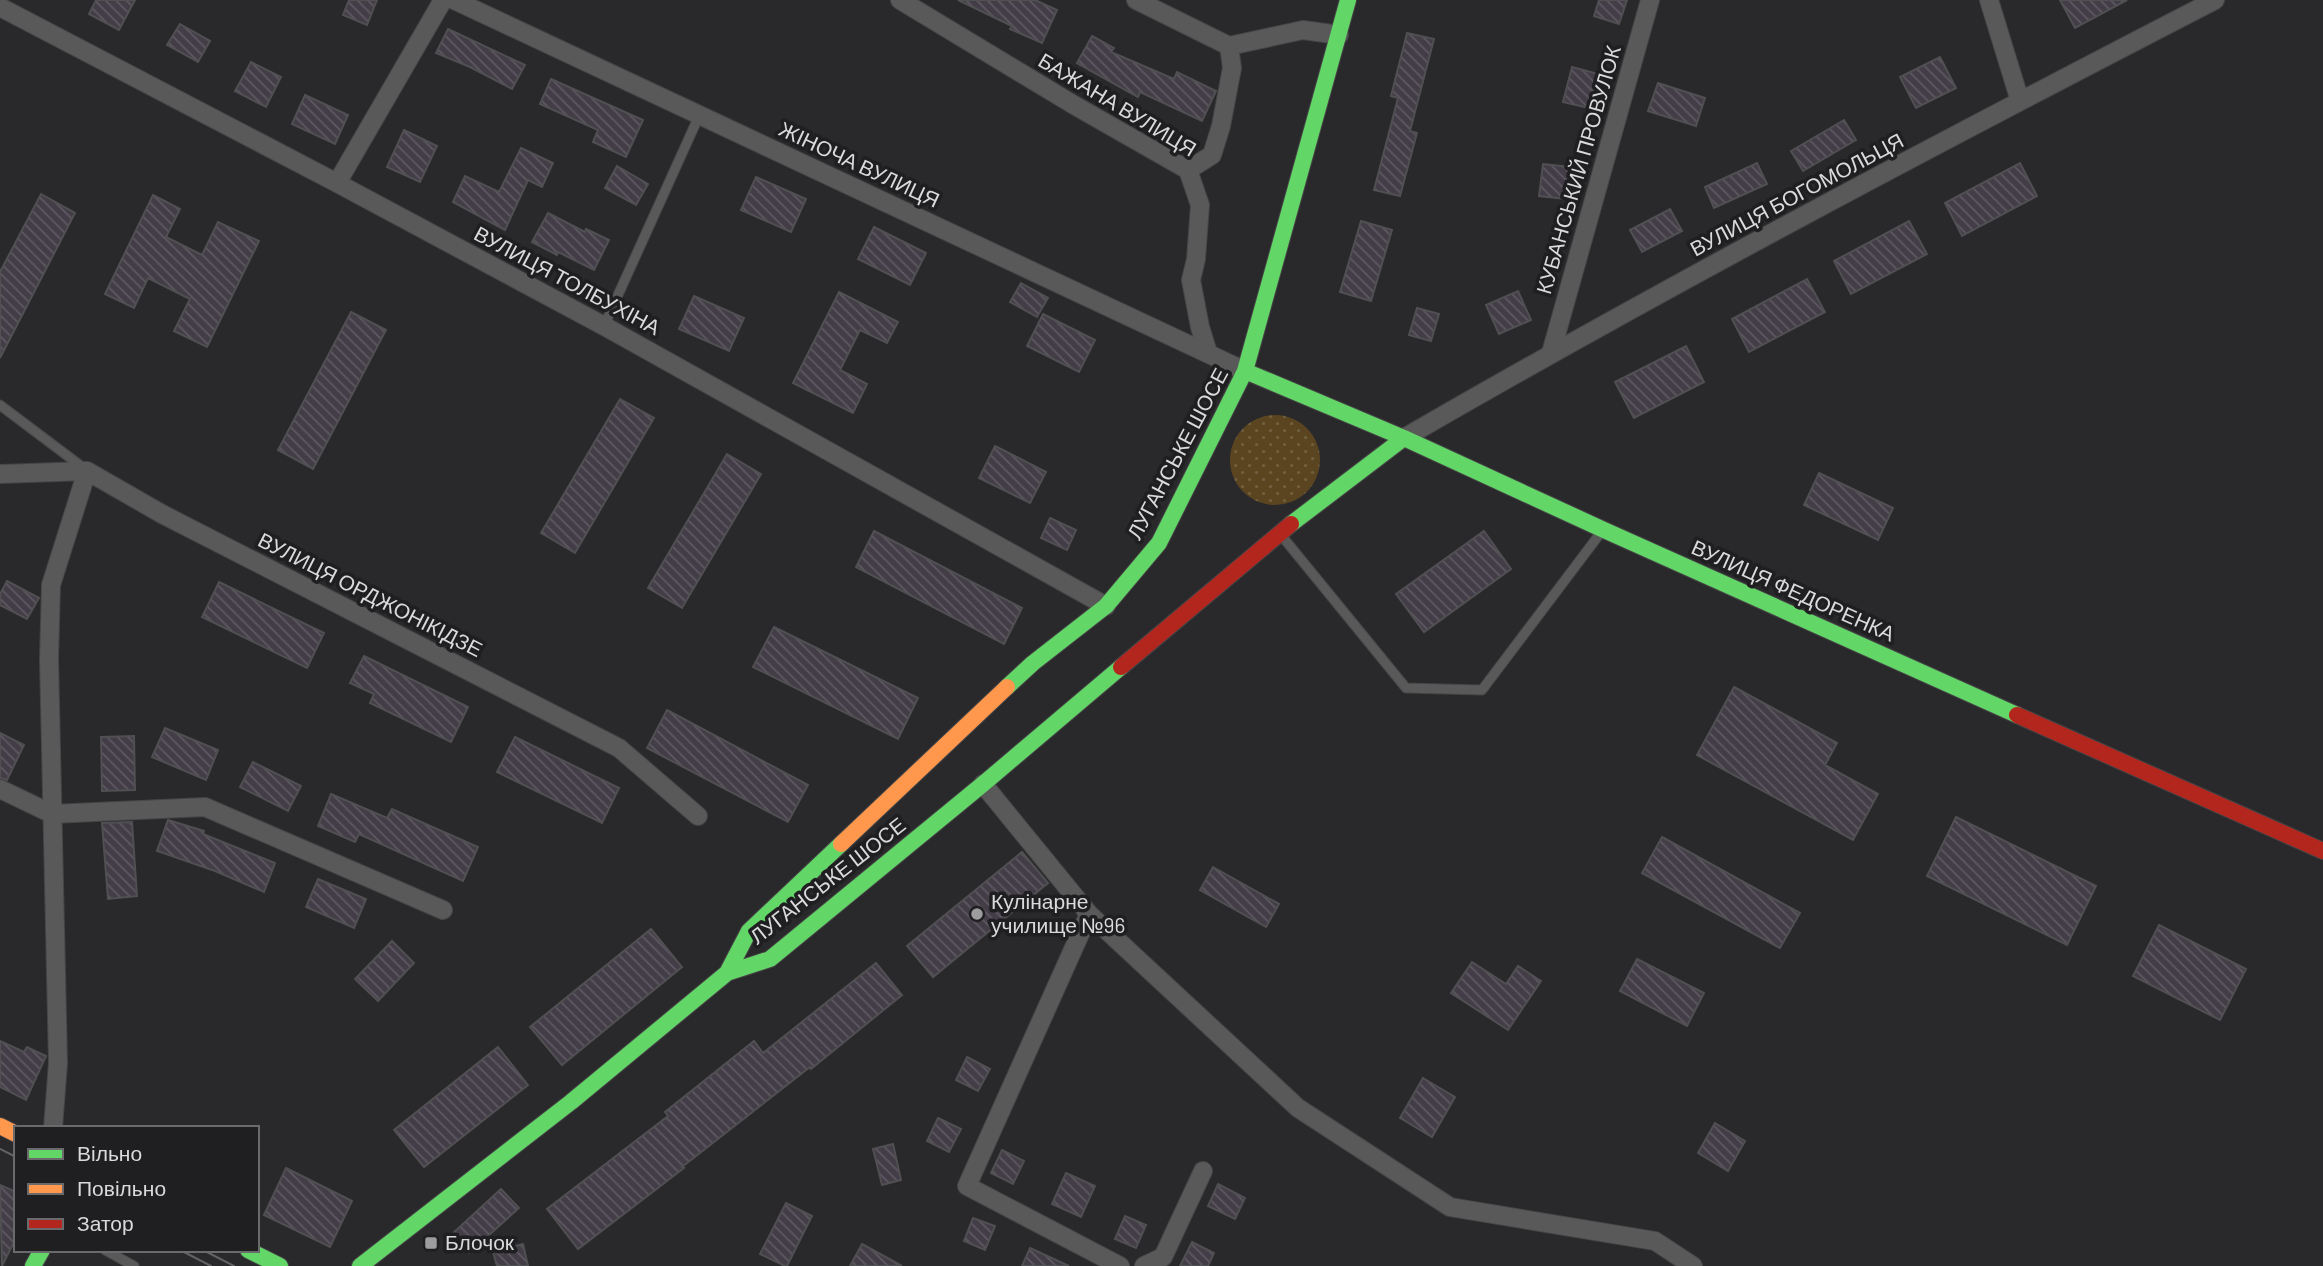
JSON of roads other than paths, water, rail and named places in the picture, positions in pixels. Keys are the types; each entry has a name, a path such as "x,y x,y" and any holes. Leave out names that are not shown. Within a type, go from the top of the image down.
{"main road":[{"name":"ЛУГАНСЬКЕ ШОСЕ","path":"727,973 749,931 1033,663 1105,606 1158,543 1245,371 1348,0"},
{"name":"ВУЛИЦЯ ФЕДОРЕНКА","path":"1245,371 1404,438 2323,851"},
{"name":"ЛУГАНСЬКЕ ШОСЕ","path":"360,1266 571,1102 727,973 770,959 983,784 1279,533 1404,438"},
{"path":"252,1252 280,1266"}],"street":[{"path":"337,183 443,0"},
{"name":"ЖІНОЧА ВУЛИЦЯ","path":"454,0 1245,371"},
{"name":"БАЖАНА ВУЛИЦЯ","path":"900,0 1188,170 1200,205 1196,259 1191,280 1208,354"},
{"path":"1136,0 1229,46 1303,30 1339,35"},
{"name":"КУБАНСЬКИЙ ПРОВУЛОК","path":"1551,353 1650,0"},
{"path":"1989,0 2020,101"},
{"name":"ВУЛИЦЯ БОГОМОЛЬЦЯ","path":"1404,438 1551,353 2020,101 2216,0"},
{"name":"ВУЛИЦЯ ТОЛБУХІНА","path":"0,8 337,183 604,326 1105,606"},
{"path":"1188,170 1212,155 1221,126 1232,68 1229,46"},
{"path":"0,474 3,476 87,471 51,585 49,659 58,1063 53,1126"},
{"name":"ВУЛИЦЯ ОРДЖОНІКІДЗЕ","path":"87,471 162,514 619,748 698,816"},
{"path":"983,784 1089,914 1298,1108 1450,1208 1655,1241 1693,1266"},
{"path":"0,789 52,814 205,807 443,910"},
{"path":"1089,914 967,1186 1120,1266"},
{"path":"1144,1266 1163,1257 1203,1171"}],"lane":[{"path":"604,326 699,116"},
{"path":"0,405 87,471"},
{"path":"1279,533 1406,688 1482,690 1604,530"},
{"path":"109,1252 134,1266"}],"tram line":[{"path":"0,1149 14,1156"},
{"path":"184,1252 211,1266"},
{"path":"207,1252 234,1266"}],"place":[{"name":"Кулінарне училище №96","path":"977,914"},
{"name":"Блочок","path":"431,1243"}]}
